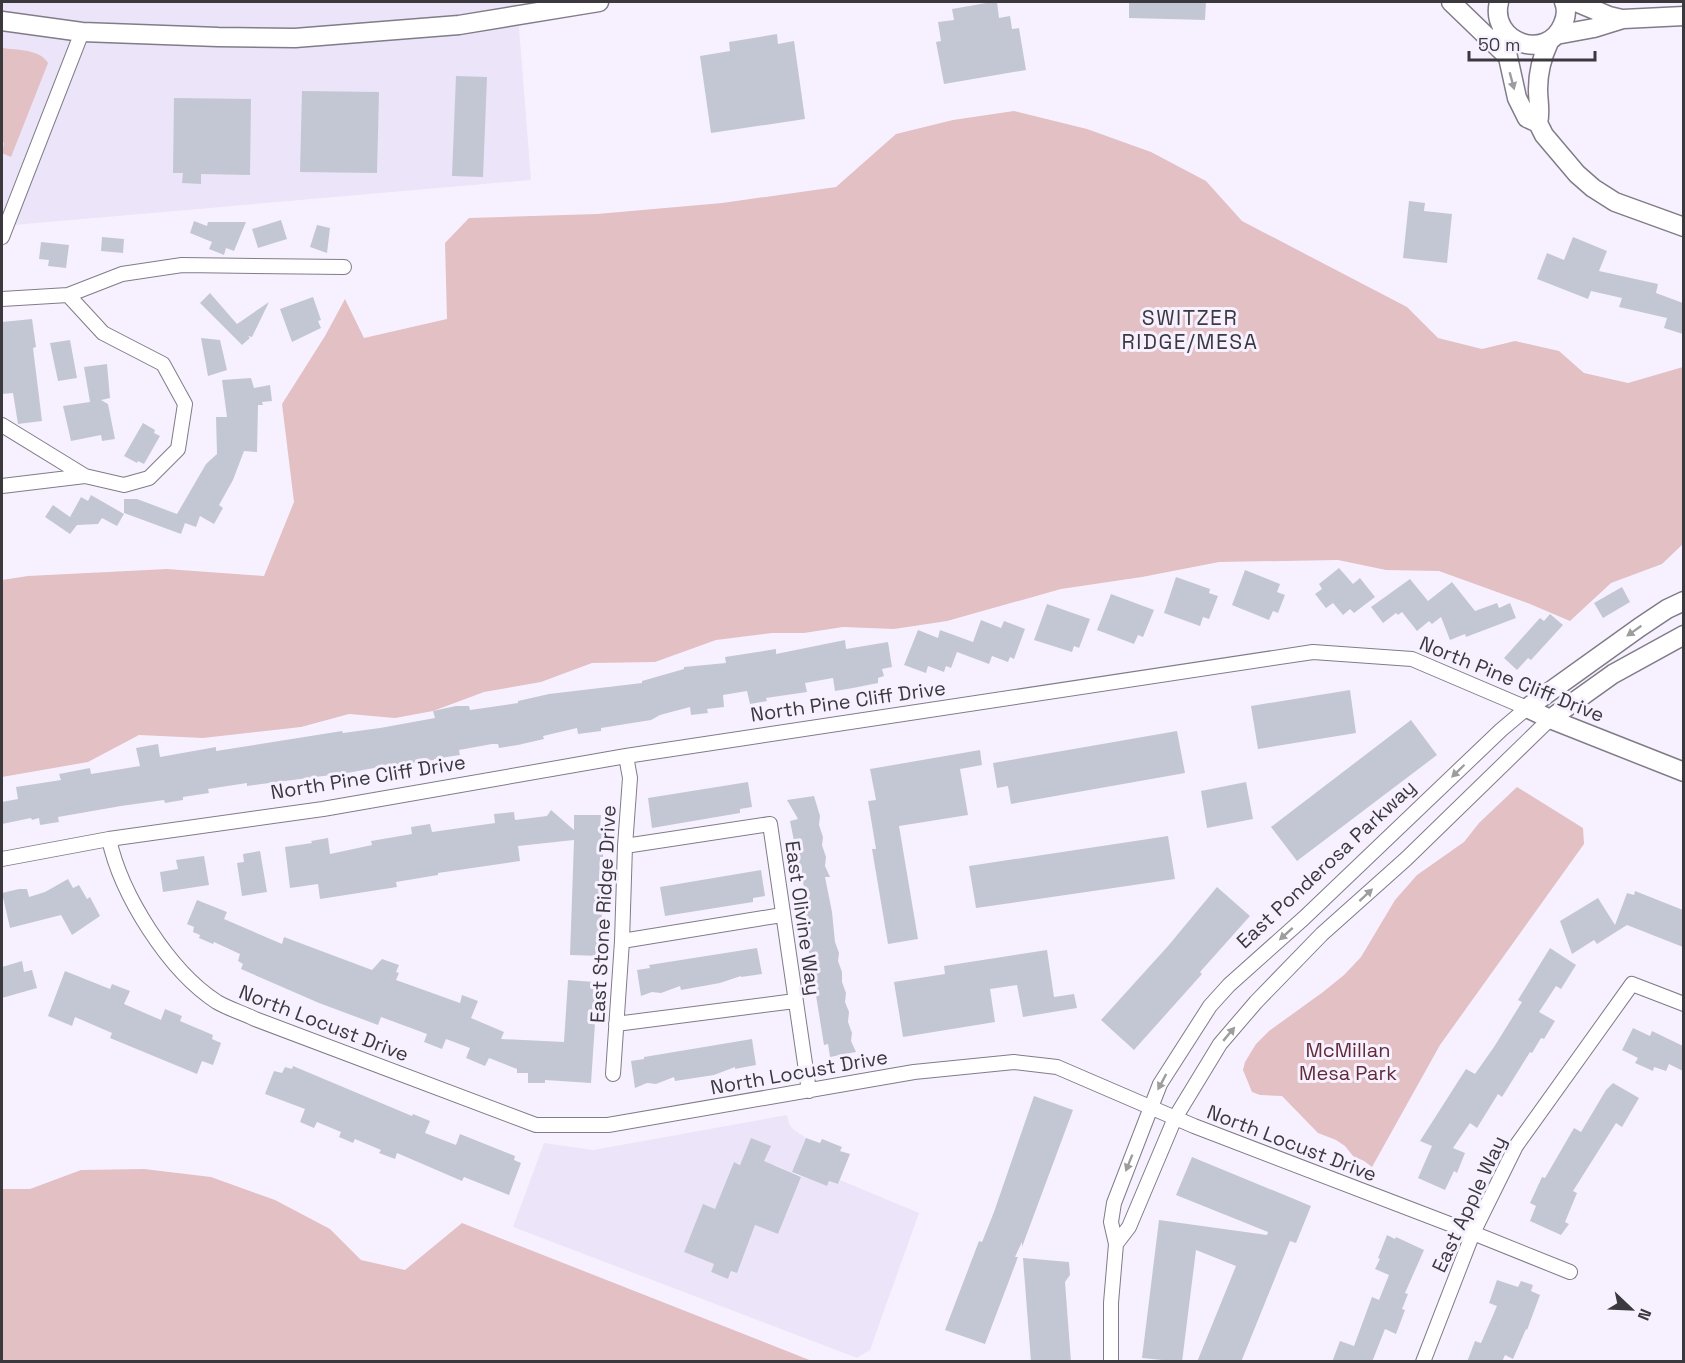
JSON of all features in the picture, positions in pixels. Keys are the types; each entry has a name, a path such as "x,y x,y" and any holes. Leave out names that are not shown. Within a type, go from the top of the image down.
{"street":[{"path":"2,21 82,32 295,38 459,25 599,2"},
{"path":"1451,2 1507,56"},
{"path":"1538,123 1541,110 1538,76 1541,59 1566,17 1564,2"},
{"path":"1576,2 1609,16 1623,19"},
{"path":"1494,4 1517,98 1527,118 1538,123 1559,155 1593,188 1630,209 1683,227"},
{"path":"1502,30 1510,37 1530,45 1540,45 1553,38 1623,19 1683,16"},
{"path":"2,237 82,32"},
{"path":"2,299 68,295 122,274 182,265 344,267"},
{"path":"2,425 86,476 124,485 149,478 178,449 185,404 163,364 103,333 68,295"},
{"path":"2,486 86,476"},
{"name":"East Ponderosa Parkway","path":"1111,1362 1111,1303 1116,1244 1111,1222 1114,1203 1160,1084 1210,1006 1229,985 1304,918 1501,730 1527,708 1640,627 1683,601"},
{"name":"East Ponderosa Parkway","path":"1116,1244 1129,1227 1175,1118 1221,1044 1256,1002 1321,936 1406,859 1550,719 1613,674 1683,635"},
{"name":"North Pine Cliff Drive","path":"2,859 109,839 323,809 626,756 1314,652 1412,659 1550,719 1683,772"},
{"name":"East Stone Ridge Drive","path":"613,1074 630,778 626,756"},
{"name":"East Olivine Way","path":"625,846 770,824 809,1091"},
{"name":"North Locust Drive","path":"109,839 112,855 139,916 186,976 218,1002 255,1019 536,1125 608,1125 914,1071 1014,1062 1057,1067 1151,1109 1570,1272"},
{"path":"622,941 782,915"},
{"path":"1304,918 1321,936"},
{"name":"East Apple Way","path":"1423,1362 1473,1233 1516,1146 1632,984 1683,1004"},
{"path":"616,1024 795,1000"}],"shaded area":[{"path":"2,2 517,2 531,180 2,226"},
{"path":"787,1115 793,1129 806,1138 792,1173 775,1165 771,1174 734,1162 728,1177 729,1215 703,1205 696,1222 700,1238 691,1235 684,1252 714,1264 711,1272 728,1279 755,1225 778,1234 801,1176 827,1186 829,1181 838,1184 840,1180 919,1213 870,1350 857,1358 513,1227 544,1143 593,1150"}],"green space":[{"path":"2,48 34,53 48,63 11,157 2,153 4,143 2,141"},
{"path":"1014,111 1087,129 1151,152 1206,181 1242,221 1407,307 1438,338 1482,349 1515,341 1559,351 1584,373 1628,383 1683,367 1683,544 1662,564 1611,583 1570,621 1439,571 1386,570 1338,560 1219,562 1142,577 1061,589 947,621 894,629 843,627 804,633 772,633 716,640 655,662 592,663 541,682 484,692 433,711 395,718 349,714 301,727 203,738 139,735 88,762 2,777 2,580 28,576 167,569 264,576 294,502 282,404 325,336 345,299 364,338 447,319 445,243 469,218 597,214 722,203 836,187 896,134 953,120"},
{"name":"McMillan Mesa Park","path":"1517,787 1583,828 1584,844 1440,1045 1372,1167 1353,1156 1336,1140 1318,1133 1282,1096 1260,1095 1252,1092 1243,1070 1245,1062 1256,1044 1269,1031 1323,992 1361,957 1395,900 1417,875 1464,842 1479,823"},
{"path":"144,1169 211,1177 275,1200 330,1229 361,1260 405,1270 462,1223 812,1361 2,1361 2,1189 30,1189 81,1170"}],"building":[{"path":"997,2 999,18 1010,16 1012,29 1019,28 1026,70 944,84 936,42 941,41 938,22 954,20 952,9"},
{"path":"1129,2 1206,2 1205,20 1129,18"},
{"path":"777,34 778,44 794,41 805,119 711,133 700,56 730,51 729,42"},
{"path":"456,76 487,77 483,177 452,176"},
{"path":"302,91 379,92 377,173 300,172"},
{"path":"174,98 251,99 250,175 201,174 201,184 182,183 183,173 173,173"},
{"path":"1409,201 1425,203 1424,211 1452,214 1447,263 1403,258"},
{"path":"281,220 287,239 258,248 252,229"},
{"path":"194,221 207,226 208,222 246,222 234,251 226,248 224,255 209,249 212,242 190,233"},
{"path":"317,225 330,228 327,253 310,247"},
{"path":"102,237 124,239 123,253 101,251"},
{"path":"1573,237 1607,251 1599,271 1658,284 1656,293 1683,303 1683,334 1664,328 1667,318 1619,307 1622,298 1591,291 1588,299 1537,279 1547,253 1564,260"},
{"path":"41,242 69,245 66,268 48,266 49,260 39,259"},
{"path":"210,293 237,324 269,302 252,337 248,336 250,338 242,345 200,303"},
{"path":"313,297 321,320 318,321 321,328 292,342 280,309"},
{"path":"32,319 36,347 33,348 42,421 18,424 13,393 2,394 2,322"},
{"path":"201,338 220,340 227,370 208,376"},
{"path":"70,340 77,378 58,381 50,343"},
{"path":"107,364 110,398 101,400 108,404 115,439 102,441 101,435 71,441 63,406 90,402 84,367"},
{"path":"251,378 254,388 270,385 272,401 258,405 257,452 244,451 233,480 219,505 223,508 214,524 200,516 196,527 185,523 181,534 124,513 124,499 137,499 177,514 206,464 217,454 216,417 227,417 222,380"},
{"path":"143,423 160,436 144,464 124,456"},
{"path":"91,495 124,514 117,526 102,518 98,524 77,525 70,534 45,517 53,505 70,517 81,497 88,501"},
{"path":"1339,568 1353,584 1360,578 1375,597 1354,613 1350,609 1343,615 1333,603 1326,608 1315,594 1322,589 1319,584"},
{"path":"1245,570 1280,584 1277,592 1285,595 1278,613 1273,611 1269,620 1232,605"},
{"path":"1176,577 1210,589 1209,593 1218,596 1209,619 1203,617 1200,626 1164,613"},
{"path":"1410,579 1428,601 1452,582 1475,611 1497,603 1499,608 1510,603 1516,618 1466,637 1465,634 1450,640 1441,617 1432,624 1429,621 1417,631 1402,612 1398,615 1396,613 1383,623 1371,607"},
{"path":"1622,587 1630,602 1603,618 1594,603"},
{"path":"1111,594 1154,610 1143,637 1138,635 1134,644 1097,630"},
{"path":"1047,604 1090,619 1079,648 1074,646 1072,652 1034,640"},
{"path":"1550,614 1563,625 1531,660 1528,658 1517,670 1504,658 1540,618 1544,621"},
{"path":"981,620 1001,628 1004,621 1025,629 1014,659 1010,657 1008,662 992,656 989,664 957,652 951,668 946,666 944,672 928,666 926,673 904,665 918,630 938,638 940,630 973,642"},
{"path":"845,640 846,649 888,642 892,667 882,669 884,676 878,678 878,683 835,691 833,678 805,683 807,692 766,698 767,701 750,704 747,691 723,695 724,707 707,709 708,713 691,715 690,707 660,715 651,720 601,728 601,731 578,734 577,728 518,745 499,748 498,744 492,744 459,750 460,755 434,760 331,776 247,786 247,783 208,789 209,793 183,797 183,800 165,803 164,800 58,817 59,822 40,825 39,818 2,824 2,802 18,799 16,787 61,780 59,774 90,768 91,774 140,766 136,748 158,744 160,757 216,747 216,751 342,731 343,733 380,728 435,718 433,711 456,706 469,706 470,710 518,703 518,701 549,694 642,683 642,681 684,669 684,667 726,663 725,657 776,649 776,654"},
{"path":"1350,690 1356,733 1258,749 1251,706"},
{"path":"1411,720 1437,755 1297,861 1271,827"},
{"path":"1177,731 1185,773 1011,804 1008,786 997,788 993,763"},
{"path":"980,750 982,765 960,769 968,815 899,826 918,939 888,944 872,849 876,849 868,801 876,800 870,769"},
{"path":"748,782 752,807 740,809 740,813 652,828 648,798"},
{"path":"1246,782 1253,819 1207,828 1201,791"},
{"path":"814,796 820,816 819,825 826,857 825,866 830,877 825,877 835,942 839,953 838,961 846,993 845,1002 849,1012 851,1041 856,1052 830,1057 828,1044 824,1045 800,896 805,896 801,868 797,861 798,848 794,841 790,821 798,819 787,800"},
{"path":"551,810 574,830 574,815 601,815 600,828 604,828 599,887 603,887 600,956 570,955 574,840 518,846 520,861 438,873 438,875 396,882 397,887 320,899 318,884 290,888 285,847 328,838 330,854 372,845 371,841 412,834 411,827 430,824 432,832 495,823 494,814 514,812 515,820 547,816"},
{"path":"1168,836 1175,879 976,908 969,866"},
{"path":"260,851 267,892 242,896 237,863 244,862 243,854"},
{"path":"204,856 209,885 163,892 160,872 178,869 176,860"},
{"path":"761,870 765,896 753,898 753,902 665,916 660,887"},
{"path":"68,879 73,888 79,885 87,899 90,897 100,916 72,935 61,915 10,928 2,893 27,889 29,897 45,892"},
{"path":"1217,887 1250,916 1134,1050 1101,1020 1168,946"},
{"path":"1635,891 1683,910 1683,947 1627,925 1597,944 1594,940 1572,954 1560,921 1598,898 1615,925 1627,893 1634,895"},
{"path":"197,900 227,912 224,919 282,944 284,937 372,970 382,959 399,965 396,980 460,1003 462,995 478,1001 471,1018 504,1032 501,1039 564,1042 568,980 594,982 593,994 597,994 591,1083 545,1080 545,1083 528,1083 528,1073 517,1073 517,1069 489,1058 485,1066 466,1058 470,1048 446,1039 442,1049 424,1042 427,1034 381,1017 378,1025 319,1003 241,969 243,964 238,961 240,954 199,938 200,935 193,932 194,927 187,924"},
{"path":"757,948 762,974 741,976 720,983 681,990 680,986 661,993 652,992 641,996 637,970 650,968 649,965"},
{"path":"1550,948 1576,965 1561,989 1556,986 1539,1012 1555,1021 1544,1039 1541,1038 1532,1053 1530,1052 1502,1097 1498,1094 1477,1128 1470,1123 1453,1148 1465,1153 1457,1173 1454,1171 1445,1190 1418,1178 1432,1146 1420,1141 1466,1069 1475,1074 1494,1047 1522,1002 1518,1000"},
{"path":"1047,950 1054,997 1074,994 1077,1008 1023,1017 1017,985 990,989 995,1022 903,1037 894,982 945,974 944,966"},
{"path":"22,961 24,972 32,970 37,988 2,998 2,967"},
{"path":"65,971 110,989 112,984 130,991 124,1004 161,1020 165,1009 182,1016 180,1021 213,1035 212,1039 221,1043 213,1065 202,1061 197,1074 110,1038 112,1033 75,1017 72,1026 48,1016"},
{"path":"1633,1028 1650,1036 1652,1031 1683,1046 1683,1071 1669,1064 1666,1071 1654,1067 1653,1071 1635,1063 1638,1058 1622,1050"},
{"path":"752,1039 756,1065 735,1069 735,1067 714,1075 675,1081 674,1077 656,1084 647,1083 635,1088 631,1061"},
{"path":"293,1066 412,1116 413,1114 430,1121 425,1133 456,1145 460,1134 515,1156 514,1160 521,1163 509,1195 464,1177 462,1181 397,1153 395,1159 379,1153 381,1150 355,1139 353,1143 339,1137 341,1132 317,1122 314,1128 300,1122 305,1109 265,1094 274,1071 282,1073 285,1067 292,1069"},
{"path":"1613,1083 1639,1098 1622,1127 1616,1123 1573,1191 1577,1193 1565,1222 1569,1224 1561,1235 1530,1221 1536,1206 1530,1203 1542,1177 1545,1178 1574,1128 1581,1132 1606,1090"},
{"path":"1034,1096 1073,1110 1022,1247 1022,1242 1015,1257 1018,1257 985,1344 945,1330 979,1241 982,1242 994,1212"},
{"path":"751,1138 771,1146 764,1161 801,1177 778,1234 755,1225 737,1273 731,1271 728,1279 711,1272 714,1264 684,1252 703,1204 715,1209 734,1162 740,1165"},
{"path":"806,1138 820,1143 822,1139 842,1147 840,1151 850,1154 838,1184 829,1181 827,1186 792,1172"},
{"path":"1192,1157 1311,1206 1296,1243 1290,1241 1241,1362 1197,1362 1236,1266 1196,1250 1182,1362 1142,1358 1159,1220 1267,1235 1268,1232 1176,1195"},
{"path":"1387,1235 1424,1250 1405,1293 1408,1294 1402,1309 1405,1310 1396,1334 1385,1329 1372,1362 1332,1362 1340,1341 1354,1346 1372,1297 1379,1300 1389,1275 1375,1269"},
{"path":"1023,1258 1069,1262 1070,1275 1065,1282 1071,1362 1031,1362"},
{"path":"1497,1280 1518,1287 1521,1281 1533,1285 1531,1291 1540,1295 1513,1359 1505,1355 1502,1362 1467,1362 1475,1341 1481,1343 1497,1306 1489,1303"}],"district":[{"name":"SWITZER RIDGE/MESA","path":"1190,330"}]}
